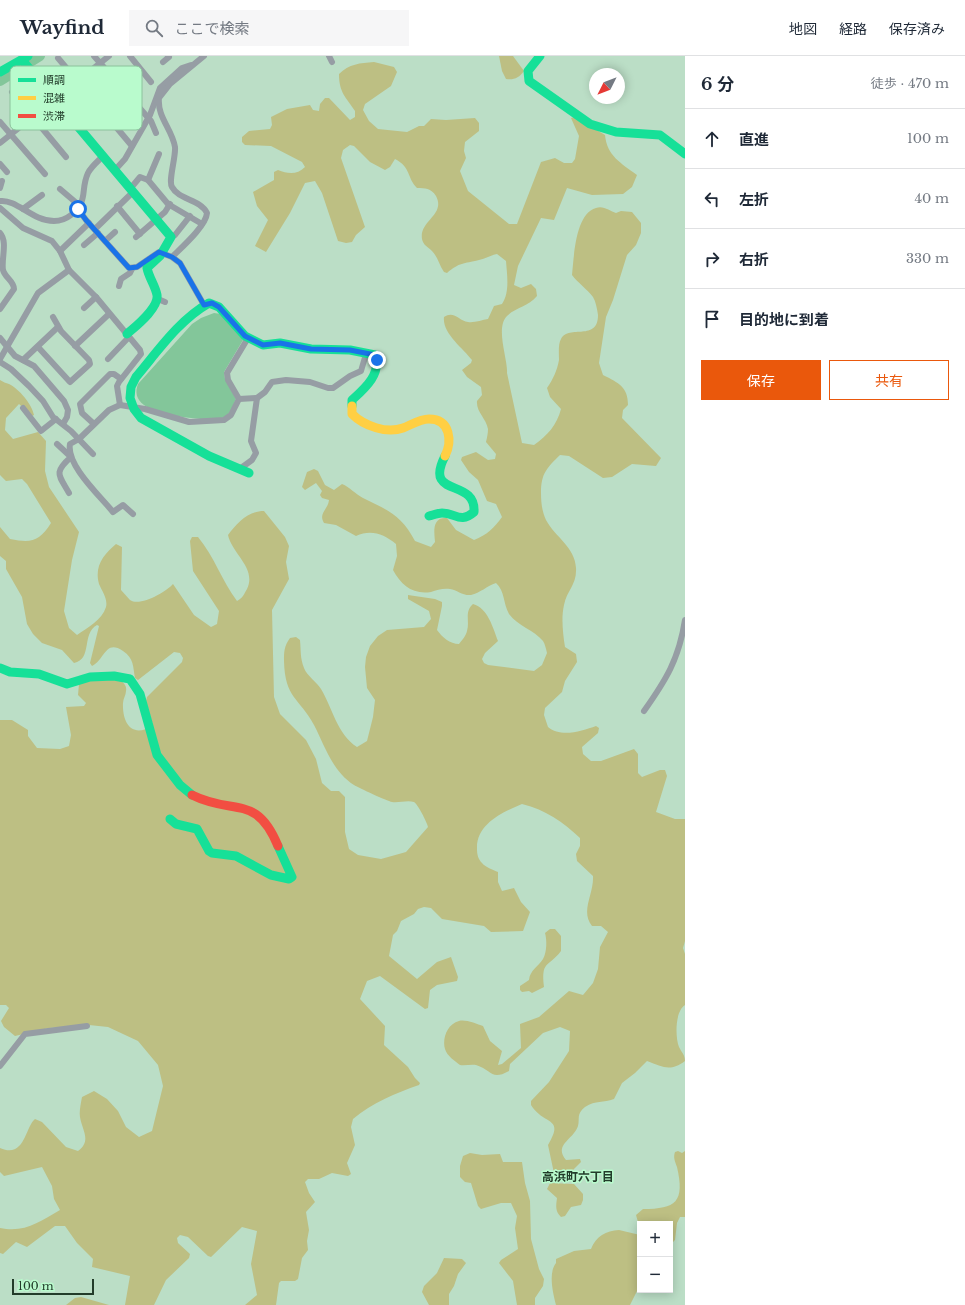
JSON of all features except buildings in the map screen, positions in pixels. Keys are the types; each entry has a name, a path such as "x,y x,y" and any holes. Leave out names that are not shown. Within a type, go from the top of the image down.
{"street":[{"path":"94,56 103,66"},
{"path":"96,66 109,56"},
{"path":"130,56 138,66"},
{"path":"163,62 169,57 168,56"},
{"path":"172,257 190,240 202,224 206,215 204,208 178,193 171,185 175,148 158,105 161,93 204,56"},
{"path":"329,56 332,62"},
{"path":"540,56 528,70 529,80 581,119 599,128 616,132 660,135 685,154"},
{"path":"58,58 65,66"},
{"path":"14,66 25,61"},
{"path":"142,128 148,118 160,88 182,68 192,65"},
{"path":"0,72 10,68"},
{"path":"142,71 151,82"},
{"path":"142,111 148,118 156,133"},
{"path":"0,122 45,174"},
{"path":"0,143 16,130"},
{"path":"43,130 66,157"},
{"path":"82,130 102,157 115,170 170,237"},
{"path":"119,130 132,146"},
{"path":"115,170 125,159 141,130"},
{"path":"148,180 159,154"},
{"path":"0,201 9,201 39,219 55,221 65,219 79,208 84,197 87,175 94,164 102,157"},
{"path":"0,164 7,172"},
{"path":"84,245 131,190 140,177 148,180 170,204 202,224"},
{"path":"0,188 2,181"},
{"path":"60,189 79,208 89,223 127,266 132,269"},
{"path":"23,209 42,195"},
{"path":"117,206 138,235 157,220 170,204"},
{"path":"0,208 24,228 52,241 60,251 69,270 96,297 141,352 121,379 118,386 120,405"},
{"path":"108,359 156,304 162,300 147,268 162,253 170,237 175,235 190,216"},
{"path":"60,251 89,223"},
{"path":"105,241 115,232"},
{"path":"0,233 3,239 4,271 14,286 14,289 0,308"},
{"path":"119,286 121,279 130,273 132,269 144,264 157,253 162,253 172,257 182,265 204,305"},
{"path":"0,359 38,293 69,270"},
{"path":"84,309 96,297"},
{"path":"249,473 241,468 234,468 209,456 141,418 134,408 128,390 132,381 182,326 204,305 212,303 219,307 248,338 263,345 280,343 311,349 338,349 375,355 375,374 366,388 352,400 351,410 354,417 378,428 392,431 406,428 424,420 430,419 439,422 449,432 450,446 440,467 440,477 446,485 460,489 469,494 474,502 475,508 471,515 464,518 443,513 429,516"},
{"path":"75,346 109,314"},
{"path":"53,317 58,327 89,360"},
{"path":"23,360 58,327"},
{"path":"0,338 15,356 34,366 66,404 68,414 63,424"},
{"path":"240,399 228,380 227,373 248,338"},
{"path":"38,347 70,382 90,364 89,360 95,355"},
{"path":"240,399 257,398 265,392 272,382 278,380 310,382 328,388 333,388 360,371 366,354"},
{"path":"0,362 11,369 30,386 56,419 79,439 93,454"},
{"path":"94,424 82,413 80,404 110,374 114,374 121,379"},
{"path":"241,468 256,453 251,441 257,398"},
{"path":"71,457 70,444 79,439 109,410 120,405 134,408 145,408 189,422 200,422 224,420 229,418 240,399"},
{"path":"23,408 41,431 56,419"},
{"path":"57,444 71,457 89,485 113,512 123,506 133,514"},
{"path":"69,494 60,477 59,470 60,467 71,457"},
{"path":"644,711 671,670 682,637 685,620"},
{"path":"0,668 10,672 39,674 66,684 90,677 114,676 130,679 140,694 157,755 180,785 192,795 206,802 250,810 259,814 272,831 292,877 289,880 281,876 271,875 236,856 212,853 209,851 197,829 176,824 170,819"},
{"path":"0,1066 25,1034 87,1026"}],"shaded area":[{"path":"499,56 513,56 524,71 516,78 506,79 502,71"},
{"path":"374,62 394,67 397,72 391,86 365,104 363,110 369,121 378,129 407,132 419,126 424,126 431,119 446,120 475,118 479,123 479,131 465,142 464,151 466,158 460,171 468,191 509,224 517,224 541,162 555,158 564,163 572,163 575,159 579,136 571,118 575,117 605,135 606,142 612,154 620,163 637,175 632,187 623,194 592,195 567,188 554,220 541,218 518,266 514,285 521,288 531,284 536,289 537,296 507,316 502,328 502,336 507,373 522,443 534,445 551,430 561,409 550,397 547,388 557,368 561,339 570,333 588,331 597,323 598,315 594,299 572,275 575,247 580,227 584,218 589,212 599,207 616,213 621,211 632,212 641,223 641,233 636,245 627,255 606,317 599,363 603,375 622,386 626,394 628,405 623,410 622,418 661,458 656,466 632,464 612,477 603,478 569,456 560,455 546,471 541,486 542,507 545,517 550,526 568,548 575,561 575,579 565,600 562,621 565,647 576,654 577,662 565,681 562,692 545,708 544,715 548,727 559,732 572,732 596,726 599,728 598,733 582,747 583,754 591,761 601,761 634,749 638,754 638,773 642,777 660,770 665,770 667,776 656,812 675,819 685,819 685,941 683,948 685,954 685,1005 679,1013 677,1031 679,1047 685,1061 675,1066 662,1067 647,1061 622,1083 614,1099 593,1103 585,1107 579,1114 576,1131 563,1146 562,1150 566,1160 580,1159 581,1162 573,1170 555,1178 548,1145 553,1136 554,1125 536,1112 531,1105 531,1101 549,1082 569,1051 570,1031 560,1027 543,1033 510,1064 509,1071 498,1075 492,1074 476,1065 460,1065 447,1054 444,1045 446,1032 451,1025 459,1021 468,1021 483,1026 490,1041 502,1051 498,1065 502,1064 521,1048 520,1024 539,1017 569,991 583,995 593,983 598,969 600,947 608,932 601,926 592,926 587,914 593,876 577,861 576,854 580,846 580,838 561,822 546,813 522,804 515,807 499,815 486,826 478,840 477,851 483,864 498,872 498,882 502,891 514,888 521,902 530,912 523,931 491,932 484,926 442,919 431,908 424,907 418,909 414,914 401,921 397,931 393,935 389,956 417,979 437,962 451,957 458,977 457,981 437,985 430,990 428,1008 425,1009 380,976 367,981 360,999 385,1026 384,1045 408,1067 420,1083 419,1085 376,1103 353,1119 351,1127 355,1145 347,1163 351,1174 348,1176 332,1173 319,1179 308,1179 305,1182 309,1193 315,1202 306,1212 309,1230 307,1241 308,1250 302,1258 298,1279 295,1281 281,1281 279,1283 276,1305 245,1305 257,1295 251,1264 257,1231 242,1227 211,1257 208,1256 188,1237 180,1235 177,1238 178,1243 190,1254 189,1258 166,1280 154,1305 125,1305 130,1276 92,1267 93,1259 77,1243 65,1226 55,1226 27,1247 16,1242 3,1254 0,1253 0,1228 24,1228 60,1210 54,1199 52,1186 42,1167 4,1176 0,1172 0,1148 8,1150 15,1149 19,1146 35,1119 42,1122 66,1147 78,1151 82,1147 85,1139 80,1115 82,1097 94,1091 107,1099 118,1111 126,1127 139,1137 152,1131 163,1086 158,1065 138,1041 108,1027 89,1025 49,1028 15,1036 4,1027 1,1021 9,1008 6,1005 0,1005 0,720 12,720 28,730 28,736 37,748 60,749 69,746 71,735 66,707 84,706 86,703 78,695 79,684 94,680 120,680 124,683 126,688 123,700 123,711 127,723 134,730 146,729 153,725 146,701 147,697 182,662 183,658 180,653 174,652 138,680 135,678 131,660 127,654 117,648 112,647 109,649 92,666 90,663 99,626 97,625 89,634 83,657 80,661 74,663 62,650 42,643 33,634 27,624 22,597 6,569 6,561 0,556 0,527 10,539 29,541 34,540 42,534 51,523 27,484 22,479 6,481 0,475 0,380 13,386 21,393 31,406 34,415 32,416 19,404 6,418 5,430 13,439 38,432 46,441 45,471 49,487 79,532 72,560 64,611 69,628 77,635 94,623 104,612 106,601 99,584 99,566 104,556 116,544 122,547 121,590 130,600 140,602 153,598 173,584 194,615 211,627 217,624 219,611 193,571 190,541 192,537 198,537 204,544 237,601 242,597 247,589 249,574 243,561 230,542 228,535 243,518 253,513 264,511 285,537 289,546 286,562 289,579 272,610 274,697 280,714 306,740 316,759 322,783 331,791 339,791 345,797 345,832 349,849 358,855 381,859 406,852 428,827 422,813 414,802 392,802 354,785 340,773 330,758 314,725 290,691 287,683 284,655 285,646 290,638 296,637 300,640 302,661 305,671 321,689 340,728 350,742 357,747 367,741 373,717 375,700 367,688 365,667 366,657 370,646 378,636 387,630 424,627 431,619 429,611 408,599 408,595 435,599 442,602 437,630 446,640 456,644 459,644 466,633 470,607 473,604 483,610 492,625 498,641 485,653 482,659 484,663 488,665 534,671 542,665 547,653 544,642 517,622 509,614 501,590 496,583 471,595 465,595 447,589 425,593 408,588 393,570 397,556 396,544 382,535 367,533 356,536 336,525 324,523 322,517 329,500 322,498 320,495 322,491 316,483 305,490 302,487 307,472 314,469 318,471 325,485 334,490 342,484 345,485 360,496 394,515 405,525 415,541 431,547 435,542 434,533 436,522 442,518 447,518 456,530 474,540 490,531 502,517 496,504 487,501 478,480 469,472 461,460 462,457 476,452 488,460 495,459 496,454 486,442 488,429 477,405 477,401 482,395 481,387 467,377 462,370 471,363 472,360 446,329 444,317 454,315 470,322 488,319 494,306 502,304 505,299 507,283 506,261 497,254 462,264 447,273 444,272 436,256 422,239 424,227 438,208 438,203 434,193 428,189 417,188 404,166 395,159 390,167 385,170 370,162 354,146 350,145 343,150 341,158 365,227 356,235 352,242 346,243 338,241 322,193 315,181 305,183 290,213 266,252 255,246 268,220 257,206 253,192 274,180 274,172 278,170 296,173 305,167 302,162 271,146 245,145 242,142 242,137 249,131 270,129 272,125 271,117 287,109 310,105 313,110 319,111 320,104 325,98 329,98 350,120 355,117 355,111 340,86 339,74 351,66"},
{"path":"214,313 221,314 243,340 224,372 225,379 236,399 229,413 225,417 218,419 197,419 159,412 144,405 139,400 137,395 138,384 192,324 201,318"},
{"path":"550,929 555,929 561,936 561,951 546,965 543,978 544,987 532,993 529,991 522,992 520,990 520,986 529,980 534,969 543,959 546,946 545,933"},
{"path":"678,1151 682,1153 685,1151 685,1217 680,1217 677,1223 675,1240 673,1242 673,1221 638,1221 636,1215 643,1209 663,1207 670,1205 675,1201 680,1188 674,1158 675,1152"},
{"path":"470,1153 482,1155 500,1154 503,1162 522,1162 525,1183 530,1201 531,1239 539,1269 544,1279 543,1286 535,1298 535,1305 517,1305 513,1281 499,1263 501,1260 518,1249 515,1228 517,1216 511,1203 501,1203 481,1209 478,1206 471,1183 465,1182 460,1177 460,1166 463,1156"},
{"path":"550,1183 574,1184 583,1194 581,1205 571,1207 565,1216 561,1217 556,1206 557,1198 547,1189"},
{"path":"619,1230 637,1234 637,1291 630,1305 556,1305 552,1272 556,1259 574,1251 591,1249 593,1244 602,1235"},
{"path":"444,1258 462,1259 466,1263 458,1274 454,1286 449,1294 449,1305 429,1305 422,1292 424,1286 437,1273"},
{"path":"81,1297 109,1305 66,1305 75,1298"}],"waterway":[{"path":"24,66 40,56"},
{"path":"0,81 10,75"}],"traffic: fast":[{"path":"10,66 28,56"},
{"path":"540,56 528,71 529,81 590,124 616,132 660,135 685,154"},
{"path":"22,60 27,66"},
{"path":"0,72 10,66"},
{"path":"81,130 171,237 160,256 147,268 155,288 157,300 151,311 127,334"},
{"path":"249,473 209,456 141,418 134,409 130,398 131,387 136,377 179,327 198,310 209,303 219,307 245,336 263,345 280,343 311,349 350,350 375,355 377,362 374,375 366,386 352,400 352,406"},
{"path":"429,516 447,513 461,518 474,512 472,501 467,495 445,483 441,478 440,469 445,456"},
{"path":"0,668 10,672 39,674 67,684 90,677 114,676 130,679 140,694 157,755 180,785 192,795"},
{"path":"170,819 176,824 197,829 209,851 212,853 236,856 271,875 289,879 292,877 278,846"}],"traffic: slow":[{"path":"352,406 352,414 363,422 376,428 397,430 426,419 436,420 442,423 446,427 449,438 449,444 445,456"}],"traffic: jam":[{"path":"192,795 207,801 242,808 252,812 270,829 278,846"}],"district":[{"name":"高浜町六丁目","path":"578,1176"}],"route":[{"path":"78,209 129,268 132,269 144,264 159,252 178,261 182,265 190,283 204,305 212,303 222,309 242,333 257,343 263,345 280,343 311,349 332,348 350,350 375,355 377,360"}]}
